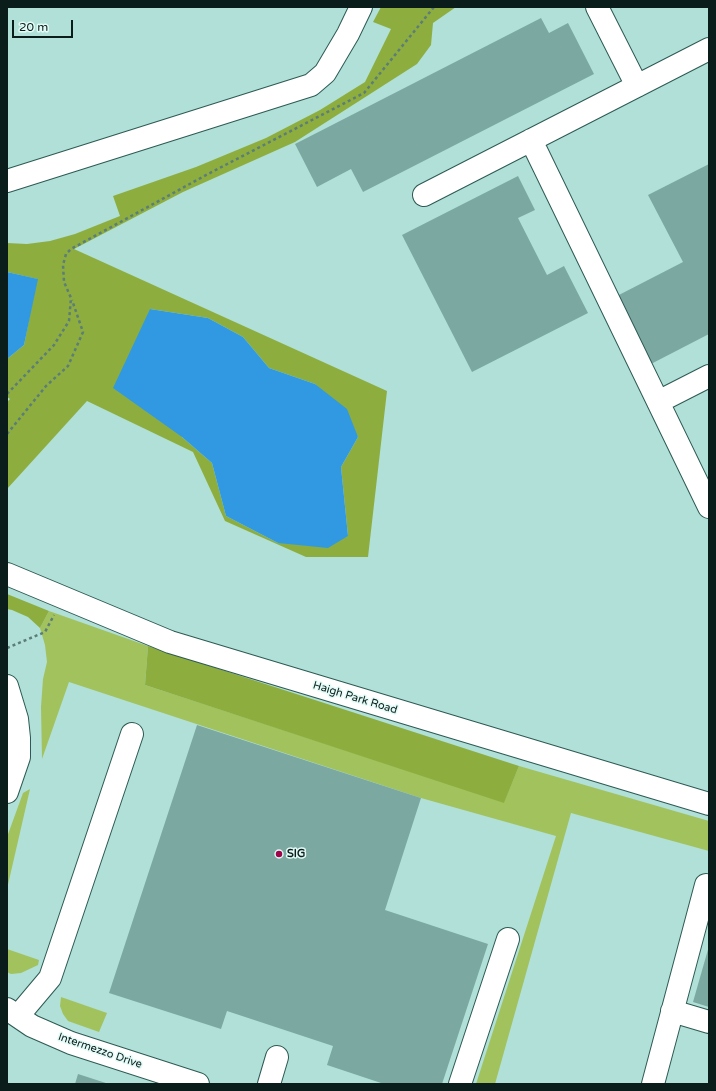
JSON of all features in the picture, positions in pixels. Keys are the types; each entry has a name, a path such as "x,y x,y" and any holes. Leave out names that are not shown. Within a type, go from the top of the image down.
{"street":[{"path":"7,181 311,85 325,73 348,34 361,7"},
{"path":"597,7 637,86"},
{"path":"424,195 709,49"},
{"path":"531,140 709,507"},
{"path":"658,402 709,376"},
{"name":"Haigh Park Road","path":"7,574 170,642 709,804"},
{"path":"7,686 16,719 19,738 18,757 7,792"},
{"path":"12,1012 50,978 132,734"},
{"path":"653,1084 706,885"},
{"path":"460,1084 508,939"},
{"path":"672,1011 709,1022"},
{"name":"Intermezzo Drive","path":"12,1012 32,1026 71,1042 198,1084"},
{"path":"269,1084 277,1057"}],"path":[{"path":"7,434 46,386 68,366 83,332 64,282 63,265 66,254 71,249 208,174 364,93 434,7"},
{"path":"7,394 54,345 69,322 71,298"},
{"path":"7,648 45,632 64,597"}],"green space":[{"path":"381,7 456,7 433,23 431,45 417,64 295,142 183,192 74,249 387,391 368,557 306,557 225,521 193,452 87,401 7,489 7,402 10,399 7,397 7,359 24,345 37,279 7,272 7,243 27,244 50,241 75,234 120,216 113,196 196,167 266,138 320,110 365,82 391,29 373,22","holes":["150,309 208,318 243,337 269,368 315,384 358,437 341,467 348,536 278,543 226,516 212,463 182,437"]},
{"path":"7,594 49,611 40,628 28,617 7,609"},
{"path":"49,611 148,646 145,685 504,802 519,766 709,821 709,851 571,813 495,1084 476,1084 556,836 421,798 69,682 42,759 41,707 43,679 47,662 45,645 40,628"},
{"path":"148,646 519,766 504,803 145,685"},
{"path":"30,789 7,889 7,837 23,793"},
{"path":"7,949 39,960 38,965 21,973 11,974 7,972"},
{"path":"61,997 107,1013 99,1032 68,1021 60,1006"}],"water":[{"path":"7,272 38,279 24,345 7,359"},
{"path":"150,309 208,318 243,337 269,368 315,384 347,409 358,437 341,467 348,536 328,548 278,543 226,516 212,463 182,437 113,388"}],"building":[{"path":"541,18 549,33 568,23 594,74 363,192 351,169 317,187 295,144"},
{"path":"709,164 709,334 649,365 615,297 683,262 648,195"},
{"path":"518,176 535,210 518,218 547,275 564,266 588,313 472,372 402,235"},
{"name":"SIG","path":"197,725 421,798 385,910 488,944 442,1084 384,1084 327,1065 333,1046 227,1011 221,1029 109,993"},
{"path":"709,946 709,1007 693,1002"},
{"path":"78,1074 109,1084 75,1084"}],"place":[{"name":"SIG","path":"279,854"}]}
